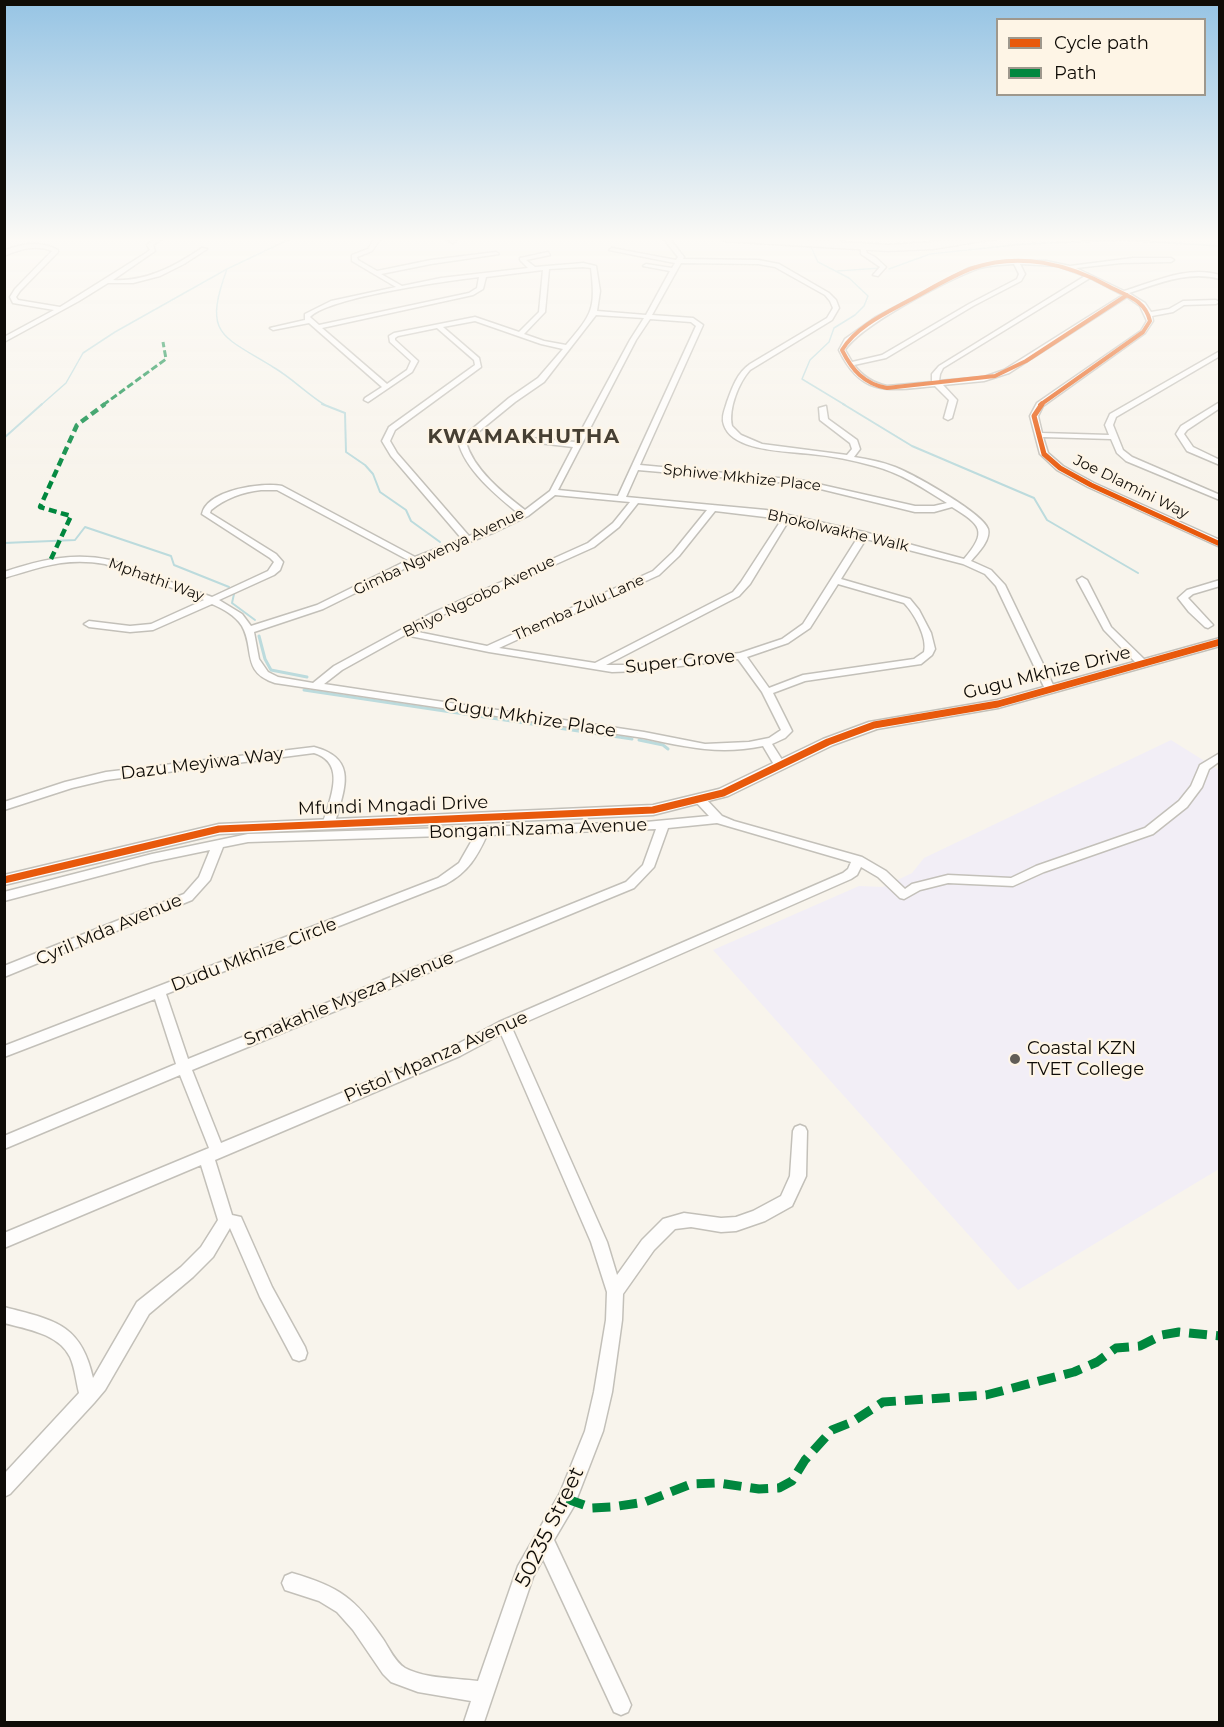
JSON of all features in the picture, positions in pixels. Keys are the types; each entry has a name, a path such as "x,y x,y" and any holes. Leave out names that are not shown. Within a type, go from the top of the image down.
{"street":[{"path":"4,340 43,319"},
{"path":"317,327 356,319"},
{"path":"368,400 410,371 415,365 415,361 392,341 391,337 396,334 475,319 543,343 566,347"},
{"path":"520,335 536,319"},
{"path":"525,514 505,498 471,460 464,451 462,441 503,407 542,380 589,319"},
{"name":"Gimba Ngwenya Avenue","path":"249,630 320,607 415,561 525,514 553,492 646,319"},
{"path":"621,499 700,325 693,320 671,319"},
{"path":"830,319 752,364 742,373 726,420 736,434 753,443 849,458 906,475 974,517 985,529 986,534 980,546 966,562"},
{"path":"879,319 865,326 843,344 842,350 850,364 867,383 887,388 975,381 1000,375 1032,357 1088,319"},
{"path":"850,364 885,357 949,319"},
{"path":"948,417 953,400 936,384 935,377 941,367 1020,319"},
{"name":"Joe Dlamini Way","path":"1150,319 1143,332 1040,405 1034,416 1044,454 1060,468 1091,485 1220,544"},
{"path":"273,328 310,321 386,387"},
{"path":"436,326 477,359 479,366 392,429 386,441 394,454 467,539"},
{"path":"1220,353 1113,416 1109,425 1120,451 1129,459 1220,498"},
{"path":"1220,404 1184,428 1180,434 1190,449 1220,463"},
{"path":"823,408 824,420 854,442 856,449 849,458"},
{"path":"1039,435 1114,437"},
{"path":"530,440 578,445"},
{"name":"Sphiwe Mkhize Place","path":"635,467 800,482 915,509 933,509 954,504"},
{"path":"89,624 130,629 153,627 272,573 279,562 273,556 208,517 207,509 214,503 251,488 265,486 279,488 415,561"},
{"name":"Bhokolwakhe Walk","path":"553,492 787,517 966,562 988,572 1000,585 1050,689"},
{"name":"Bhiyo Ngcobo Avenue","path":"315,686 338,668 459,604 591,545 628,513 635,500"},
{"name":"Themba Zulu Lane","path":"489,649 656,573 676,554 714,508"},
{"path":"597,666 741,590 787,517"},
{"name":"Super Grove","path":"405,632 489,649 624,669 741,656 772,646 800,632 813,618 864,535"},
{"name":"Mphathi Way","path":"4,574 52,559 90,558 212,600 239,616 249,630"},
{"path":"1082,580 1107,628 1143,664"},
{"path":"767,692 791,681 812,676 917,662 930,652 931,643 926,631 915,608 907,601 837,581"},
{"path":"1208,625 1183,598 1190,592 1220,584"},
{"name":"Gugu Mkhize Place","path":"249,630 256,667 265,675 282,681 644,735 703,747 726,747 766,742"},
{"name":"Gugu Mkhize Drive","path":"780,766 828,742 874,725 975,708 1220,642"},
{"path":"741,656 767,692 785,725 787,731 784,736 766,742 780,766"},
{"name":"Dazu Meyiwa Way","path":"4,806 69,785 106,776 314,750 330,755 337,761 340,776 329,823"},
{"name":"Bongani Nzama Avenue","path":"4,897 152,858 268,836 482,832 663,825 718,819 858,860 882,874 904,895 916,887 948,879 1013,882 1040,869 1149,831 1183,804 1196,787 1204,767 1220,756"},
{"name":"Mfundi Mngadi Drive","path":"4,880 199,832 329,823 654,810 700,800 740,786 780,766"},
{"path":"700,800 718,819"},
{"name":"Smakahle Myeza Avenue","path":"4,1143 630,885 648,867 663,825"},
{"name":"Dudu Mkhize Circle","path":"4,1052 442,881 460,872 470,859 482,832"},
{"name":"Cyril Mda Avenue","path":"4,972 188,897 205,879 218,844"},
{"name":"Pistol Mpanza Avenue","path":"4,1241 455,1052 504,1026 846,876 853,872 858,860"},
{"path":"4,1488 99,1384 142,1308 187,1272 207,1252 226,1221 211,1154 159,992"},
{"name":"50235 Street","path":"474,1722 525,1573 567,1499 594,1431 614,1320 615,1292 599,1242 504,1026"},
{"path":"615,1292 656,1236 668,1224 680,1220 700,1220 727,1225 743,1222 788,1201 798,1176 800,1131"},
{"path":"226,1221 235,1222 266,1292 299,1353"},
{"path":"4,1316 47,1328 65,1339 77,1352 88,1397"},
{"path":"544,1540 621,1705"},
{"path":"292,1583 322,1591 339,1599 359,1620 396,1674 418,1682 483,1692"}],"shaded area":[{"name":"Coastal KZN TVET College","path":"1171,740 1219,770 1219,1169 1018,1290 713,950 859,886 883,887 912,873 924,858"}],"waterway":[{"path":"41,405 66,383 83,353 139,319"},
{"path":"217,319 222,331 229,339 280,371 325,405"},
{"path":"845,405 802,379 810,360 829,342 834,328 849,319"},
{"path":"4,438 42,404"},
{"path":"322,404 345,413 346,452 365,465 373,474 380,492 406,510 411,521 440,542"},
{"path":"843,404 912,446 1034,498 1047,520 1138,573"},
{"path":"4,543 75,540 85,527 171,556 174,565 229,587"},
{"path":"234,594 232,603 255,620"},
{"path":"259,636 265,659 271,670 307,677"},
{"path":"304,690 632,739"},
{"path":"639,740 663,745 668,749"}],"marked path":[{"path":"51,559 71,516 40,507 77,425 166,359 163,342"},
{"path":"567,1499 592,1508 612,1507 645,1502 691,1484 718,1483 759,1489 779,1488 792,1481 805,1460 832,1430 852,1422 883,1402 986,1395 1074,1372 1097,1362 1116,1348 1140,1346 1162,1335 1179,1332 1220,1336"}],"cycle path":[{"path":"877,319 860,330 842,350 859,376 879,387 887,388 995,376 1016,367 1089,319"},
{"path":"1150,319 1143,332 1040,405 1034,416 1044,454 1060,468 1091,485 1220,544"},
{"path":"4,880 219,829 653,810 723,793 828,742 874,725 998,704 1220,642"}],"place":[{"name":"Coastal KZN TVET College","path":"1015,1059"}],"district":[{"name":"KWAMAKHUTHA","path":"524,437"}]}
